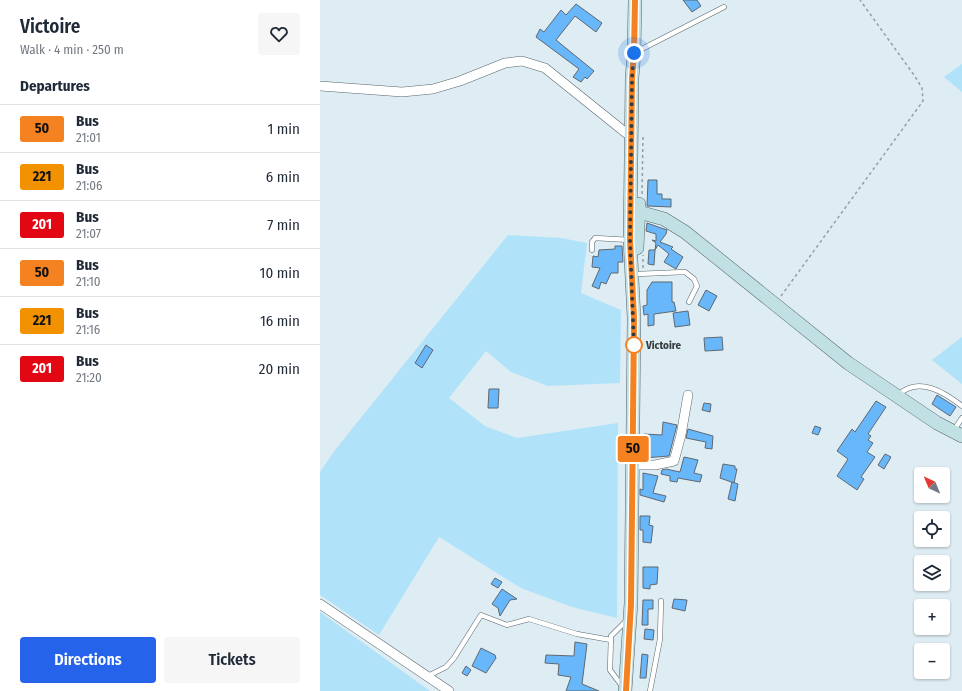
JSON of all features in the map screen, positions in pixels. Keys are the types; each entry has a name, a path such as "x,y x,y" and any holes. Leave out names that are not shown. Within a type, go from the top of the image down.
{"main road":[{"path":"626,691 630,616 633,240 639,212 635,172 635,129 638,76 634,53 636,0"},
{"path":"633,306 637,274 630,222 635,172"},
{"path":"639,212 664,219 685,232 773,305 848,363 958,434"},
{"path":"630,222 639,212"}],"street":[{"path":"320,86 402,92 433,89 460,81 505,63 522,61 545,68 626,133 635,129"},
{"path":"632,465 655,465 674,461 681,435 688,395"},
{"path":"320,604 449,691"}],"lane":[{"path":"634,53 724,8"},
{"path":"592,250 592,242 595,238 633,240"},
{"path":"637,274 685,272 694,279 697,286 689,302"},
{"path":"897,396 904,389 915,386 930,387 946,394 962,406"},
{"path":"958,434 962,418"},
{"path":"650,691 660,639 662,601"},
{"path":"427,676 446,667 454,658 481,615 507,625 529,619 577,634 611,640"},
{"path":"626,691 610,670 611,636 630,616"}],"path":[{"path":"773,305 923,101 922,88 914,75 860,0"}],"shaded area":[{"path":"962,64 962,92 944,77"},
{"path":"508,235 561,238 587,243 581,293 621,310 620,383 548,386 511,372 486,351 449,398 485,426 517,438 618,423 617,618 572,607 521,588 439,537 379,635 320,595 320,472 335,450"},
{"path":"962,337 962,384 932,360"},
{"path":"320,612 430,691 320,691"}],"building":[{"path":"683,0 697,0 701,6 692,12"},
{"path":"576,4 602,23 596,32 575,16 556,40 594,71 587,79 585,77 581,82 573,77 579,69 536,37 540,29 544,32 561,10 566,15"},
{"path":"648,180 657,180 657,194 662,194 662,199 671,199 671,207 647,206"},
{"path":"647,223 667,230 660,242 673,247 671,249 683,257 676,269 664,262 669,254 658,245 655,250 656,243 652,240 656,241 656,234 646,231"},
{"path":"615,246 622,246 623,262 618,262 618,273 611,273 606,284 601,282 599,289 592,286 600,268 592,267 593,256 598,257 599,250 615,249"},
{"path":"649,250 655,250 654,265 648,264"},
{"path":"652,282 672,282 672,302 674,302 676,311 654,314 654,325 648,326 648,314 644,315 643,306 647,305 647,290"},
{"path":"706,290 717,296 709,311 698,305"},
{"path":"688,311 690,325 675,327 673,313"},
{"path":"722,337 723,350 705,351 704,338"},
{"path":"426,345 433,350 422,368 415,363"},
{"path":"489,389 499,389 498,408 488,408"},
{"path":"937,395 956,407 950,416 932,404"},
{"path":"876,401 886,407 868,434 871,436 868,440 873,443 867,452 875,457 861,477 864,479 857,490 837,476 848,459 837,451 852,429 855,432"},
{"path":"704,403 711,404 710,412 702,410"},
{"path":"663,422 677,425 669,456 644,458 644,434 662,435"},
{"path":"815,426 821,428 818,435 812,433"},
{"path":"688,429 713,436 712,449 705,448 706,442 686,438"},
{"path":"885,454 891,457 884,469 878,465"},
{"path":"684,457 698,460 694,473 702,475 700,482 678,478 677,482 670,481 670,476 661,474 662,470 666,469 680,472"},
{"path":"723,464 735,466 735,469 737,469 734,483 720,478"},
{"path":"643,473 658,476 653,493 666,496 664,502 640,495 640,489 643,490"},
{"path":"732,482 738,484 735,501 728,499"},
{"path":"640,516 650,516 649,525 653,526 651,543 643,542 643,530 640,530"},
{"path":"643,567 658,567 657,584 650,585 650,589 643,588"},
{"path":"495,578 502,582 498,588 491,584"},
{"path":"502,589 517,599 510,600 500,616 498,608 492,604"},
{"path":"674,599 687,600 685,611 672,608"},
{"path":"643,600 653,600 653,609 648,609 648,625 642,625"},
{"path":"645,629 654,630 653,640 644,639"},
{"path":"575,642 587,644 582,684 599,691 566,691 571,677 558,675 559,664 545,663 546,655 574,656"},
{"path":"481,648 495,655 496,658 486,673 472,666"},
{"path":"642,654 648,655 646,678 640,678"},
{"path":"466,666 471,670 467,676 462,673"}],"bus line":[{"name":"50","path":"626,691 631,604 634,318 630,240 630,154 635,0"}],"place":[{"name":"Victoire","path":"634,345"}],"route":[{"path":"634,53 630,154 630,240 634,347 634,345"}]}
